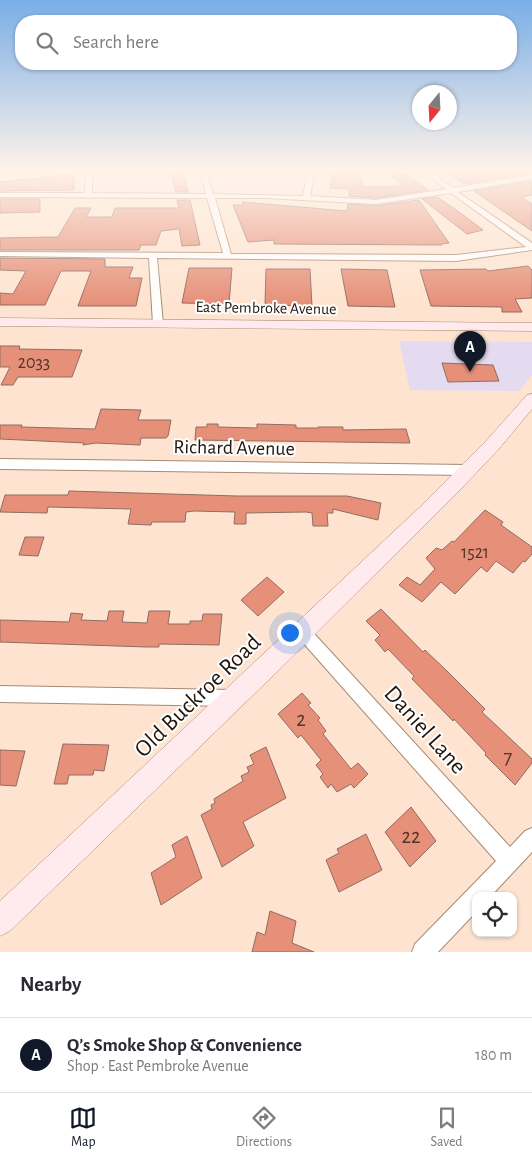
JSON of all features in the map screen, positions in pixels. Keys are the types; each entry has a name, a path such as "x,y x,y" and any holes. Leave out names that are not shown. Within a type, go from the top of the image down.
{"main road":[{"name":"East Pembroke Avenue","path":"0,322 532,327"},
{"path":"464,327 486,334 532,336"},
{"name":"Old Buckroe Road","path":"0,920 303,632 467,470 532,399"}],"street":[{"path":"215,214 227,254"},
{"path":"485,214 532,247"},
{"path":"0,254 227,254 456,258 496,254 532,247"},
{"path":"154,255 158,324"},
{"name":"Richard Avenue","path":"0,464 467,470"},
{"name":"Daniel Lane","path":"303,632 510,862"},
{"path":"0,694 235,698"},
{"path":"480,892 532,838"},
{"path":"423,952 472,900"}],"shaded area":[{"path":"399,341 532,342 532,375 519,391 410,390"}],"building":[{"path":"71,214 87,214 86,217 112,217 113,214 193,214 200,245 182,246 179,229 161,231 156,245 141,245 139,250 0,250 0,238 58,237"},
{"path":"237,214 429,214 449,243 442,245 274,244 274,240 248,242"},
{"path":"442,214 462,214 483,230 467,234"},
{"path":"508,214 532,214 532,231"},
{"path":"0,258 105,259 105,267 133,267 129,278 142,278 136,306 78,306 91,271 61,271 45,305 0,305 0,293 13,294 26,271 0,270"},
{"path":"528,266 532,270 532,298 515,299 522,312 502,312 502,307 431,306 420,270 486,269 488,271"},
{"path":"189,268 232,268 229,304 182,303"},
{"path":"266,269 310,269 312,306 265,305"},
{"path":"341,269 387,270 395,307 348,306"},
{"path":"0,346 20,346 19,349 82,350 72,377 18,377 13,385 1,385 10,367 0,367"},
{"path":"442,363 493,365 499,381 448,382"},
{"path":"101,409 141,410 138,420 171,420 168,436 166,438 141,438 140,445 96,443 83,445 84,443 0,439 0,425 95,429"},
{"path":"207,424 218,424 218,427 257,428 257,424 296,425 296,428 343,427 343,430 406,429 410,443 195,440 196,427 207,427"},
{"path":"69,491 237,496 347,496 381,503 378,520 333,509 333,513 327,513 328,526 313,526 312,513 306,512 246,513 246,524 234,524 235,512 194,511 186,512 185,522 152,522 151,525 128,524 131,509 48,507 47,513 0,512 5,495 68,495"},
{"path":"485,510 503,522 501,525 532,547 532,554 513,573 496,561 487,572 481,567 455,594 441,582 422,602 399,585 407,577 420,585 435,569 426,558 436,548 442,550 452,541 454,542"},
{"path":"25,537 44,537 38,556 19,555"},
{"path":"267,577 284,592 258,616 241,600"},
{"path":"381,609 423,652 425,650 449,673 485,709 482,712 532,759 532,763 515,785 485,755 486,753 454,719 453,721 412,679 414,676 388,649 385,652 375,640 380,635 366,621"},
{"path":"109,611 124,611 122,622 147,623 149,611 170,611 168,624 190,624 190,621 202,621 203,614 222,614 219,645 159,644 159,647 146,647 0,642 0,620 69,622 71,613 83,614 81,620 107,621"},
{"path":"302,693 311,703 308,705 320,718 318,720 326,731 323,734 351,769 358,763 368,774 354,788 351,784 337,792 331,784 328,788 320,777 323,774 316,765 321,760 301,735 298,738 278,714"},
{"path":"63,744 109,745 104,771 94,770 93,775 69,775 67,784 54,784"},
{"path":"266,747 286,798 243,822 254,846 222,867 201,815 212,809 211,805 215,803 214,799 243,781 241,776 249,772 247,767 254,764 250,755"},
{"path":"0,750 25,751 16,786 0,785"},
{"path":"411,807 436,841 410,867 385,832"},
{"path":"366,834 382,870 339,892 326,860 339,853 337,849"},
{"path":"187,836 202,878 161,905 151,873 176,857 172,845"},
{"path":"270,911 296,921 292,943 314,952 252,952 257,932 265,935"}],"place":[{"name":"Q’s Smoke Shop & Convenience","path":"470,372"}]}
